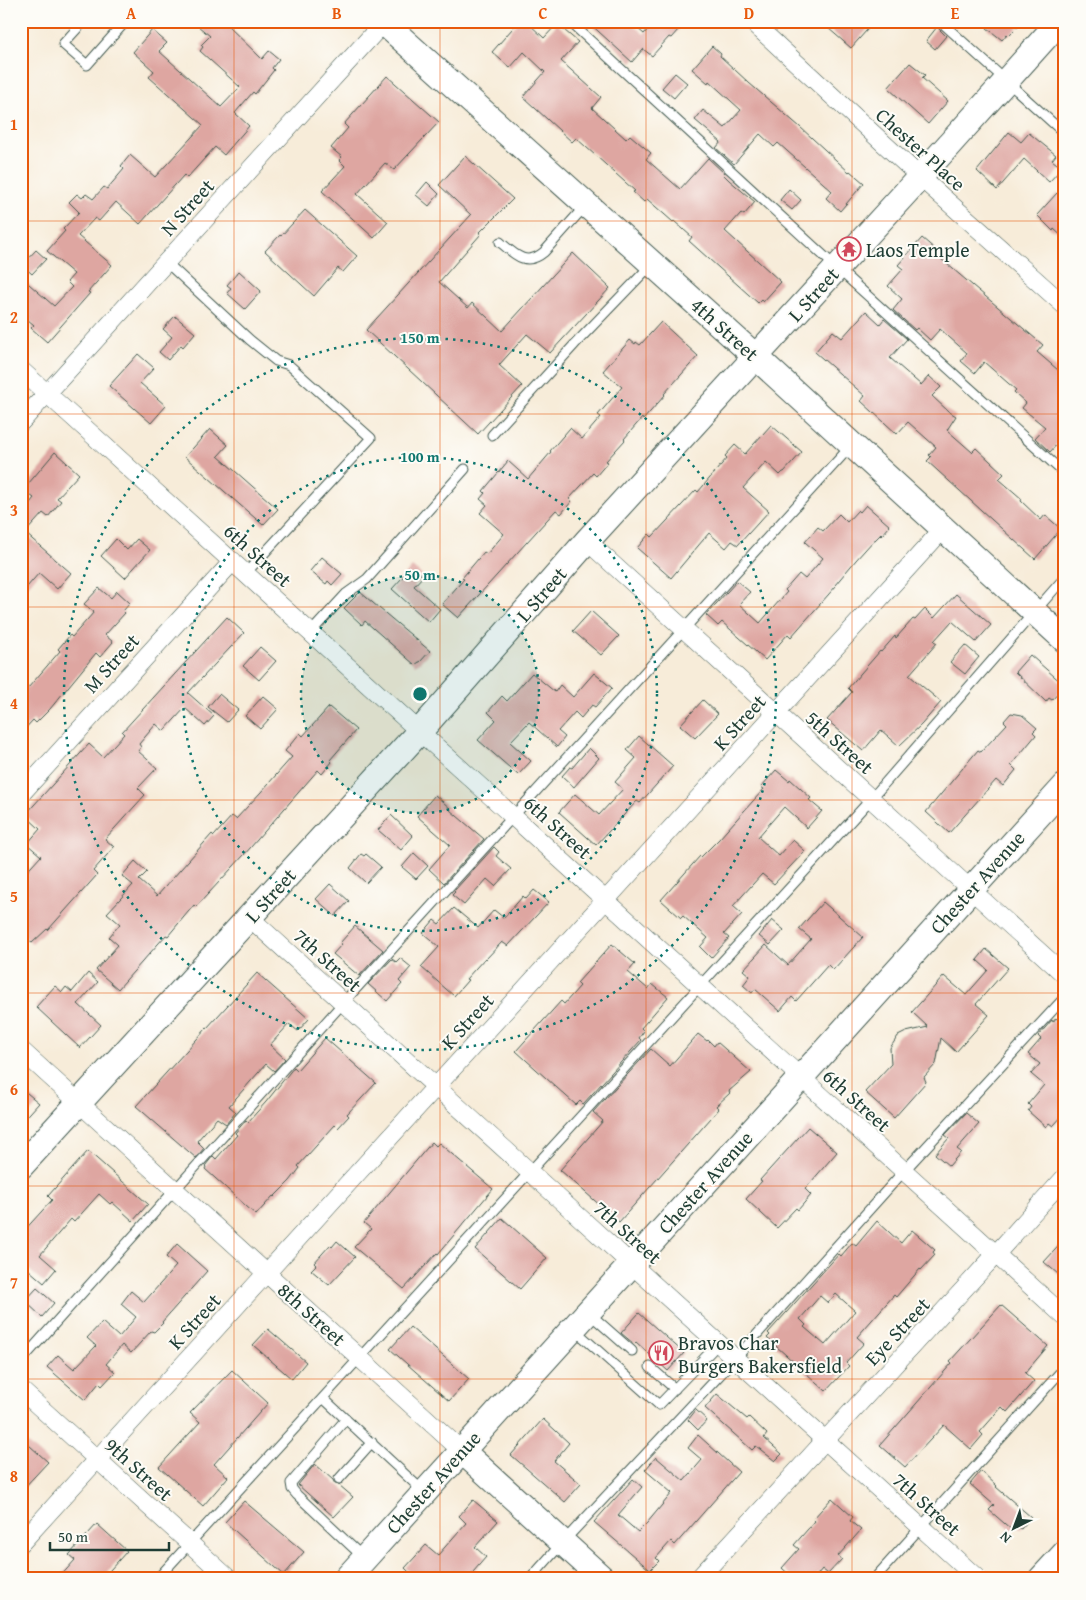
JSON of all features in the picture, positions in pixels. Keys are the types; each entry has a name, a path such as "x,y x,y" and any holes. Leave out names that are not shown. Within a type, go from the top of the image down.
{"street":[{"name":"Chester Place","path":"751,21 920,177 1065,306"},
{"name":"L Street","path":"21,1166 420,731 587,541 1060,21"},
{"name":"4th Street","path":"384,22 756,357 1065,640"},
{"name":"N Street","path":"21,422 384,22"},
{"name":"6th Street","path":"21,370 1065,1317"},
{"name":"K Street","path":"21,1543 944,528"},
{"name":"5th Street","path":"587,541 1065,975"},
{"name":"M Street","path":"21,794 233,561"},
{"name":"Chester Avenue","path":"346,1579 1065,786"},
{"name":"7th Street","path":"249,917 978,1579"},
{"name":"8th Street","path":"21,1050 603,1579"},
{"name":"Eye Street","path":"698,1579 1065,1177"},
{"name":"9th Street","path":"21,1390 229,1579"},
{"path":"1041,1579 1065,1552"}],"lane":[{"path":"84,21 63,44 87,65 126,21"},
{"path":"569,21 837,268 1065,474"},
{"path":"940,21 1065,134"},
{"path":"500,242 516,256 525,259 538,257 586,205"},
{"path":"166,262 250,340 276,361 289,365 370,438 246,573"},
{"path":"492,435 575,344 652,264"},
{"path":"21,1361 852,445"},
{"path":"310,632 346,594 367,580 465,469"},
{"path":"157,1579 870,798 1065,577"},
{"path":"530,1579 735,1359 904,1171 1065,997"},
{"path":"580,1320 632,1351"},
{"path":"580,1320 659,1405 718,1344"},
{"path":"650,1367 675,1389"},
{"path":"874,1579 1065,1367"},
{"path":"323,1398 425,1492"},
{"path":"346,1419 291,1483 292,1489 297,1495 364,1558"},
{"path":"339,1479 372,1442"}],"building":[{"path":"192,21 223,21 262,59 269,51 279,59 272,68 274,70 255,94 253,92 235,113 249,126 224,155 215,147 187,178 184,175 140,224 116,202 99,221 95,218 78,236 112,265 47,342 31,328 34,325 21,314 21,277 54,306 72,287 67,282 74,274 47,251 65,231 63,229 79,212 69,202 77,194 82,198 86,194 93,199 104,187 107,189 124,169 121,166 130,155 155,177 203,125 149,77 154,71 133,52 152,30 167,43 159,51 221,107 240,87 200,51 203,47 201,45 210,36"},
{"path":"519,21 526,21 544,38 557,24 578,42 561,61 601,97 592,108 626,139 630,135 651,153 646,159 680,189 708,158 729,180 755,202 744,215 741,213 725,231 781,282 763,302 761,300 758,303 689,241 692,237 674,221 647,199 644,202 633,192 635,191 576,138 572,142 523,97 545,72 524,52 510,68 492,52"},
{"path":"587,21 629,21 644,34 655,21 686,21 652,56 643,49 632,62"},
{"path":"820,21 875,21 851,48"},
{"path":"993,21 1018,21 1015,25 1018,27 1009,36 1007,34 1002,40 987,28"},
{"path":"937,27 946,36 935,49 926,41"},
{"path":"712,46 749,83 849,172 864,183 840,211 826,198 832,191 778,143 774,147 760,134 734,164 716,148 721,142 695,120 703,110 725,128 741,110 709,81 708,83 692,69"},
{"path":"910,63 925,75 922,78 948,101 928,124 888,88"},
{"path":"675,73 687,83 674,98 662,88"},
{"path":"387,76 439,122 394,170 385,163 357,194 388,222 374,238 322,191 345,166 339,160 342,157 331,148 348,128 344,124"},
{"path":"1009,132 1021,142 1029,133 1056,155 1052,160 1062,168 1049,182 1024,159 997,190 977,171"},
{"path":"465,156 513,199 479,233 481,234 439,282 468,308 472,303 502,331 573,253 610,288 550,353 527,334 499,365 522,386 478,434 366,330 471,215 439,185"},
{"path":"427,182 439,194 429,206 416,195"},
{"path":"789,189 801,200 792,210 780,200"},
{"path":"1057,193 1065,200 1065,239 1054,229 1053,231 1037,215"},
{"path":"305,210 357,256 343,272 338,268 314,296 265,251"},
{"path":"922,238 936,250 934,253 1043,345 1037,352 1065,376 1065,435 1050,452 1035,438 1045,427 1022,408 1026,403 1014,392 1016,390 984,362 975,373 961,361 967,353 940,329 930,340 917,328 915,330 893,310 902,299 888,286 903,269 898,265"},
{"path":"36,250 46,259 32,274 22,265"},
{"path":"239,271 261,291 245,309 227,293 231,288 227,285"},
{"path":"866,311 880,324 884,319 907,339 890,358 921,385 929,376 941,387 932,396 956,416 947,430 972,452 976,448 1004,474 999,479 1022,499 1021,501 1041,520 1045,515 1061,529 1035,559 927,461 931,457 929,455 936,447 908,422 897,434 861,401 865,396 815,352 833,331 842,338"},
{"path":"175,316 195,333 168,360 159,352 172,337 163,329"},
{"path":"661,322 698,356 643,420 642,418 624,439 596,476 593,473 569,499 572,501 561,514 556,510 458,618 442,604 484,552 487,554 504,534 480,513 487,505 480,499 485,493 483,491 508,461 528,479 570,428 582,439 601,417 598,415 622,387 603,371 630,340 640,345"},
{"path":"138,354 154,368 140,383 166,406 151,423 109,386"},
{"path":"771,425 802,452 780,475 766,462 743,488 769,511 738,545 732,541 726,548 709,533 671,578 637,548 649,534 652,537 696,490 698,492 727,458 725,456 735,445 745,454"},
{"path":"210,429 228,445 218,456 278,509 263,525 185,457"},
{"path":"55,452 79,474 57,498 61,501 48,517 43,513 25,533 71,573 57,589 39,573 21,594 21,514 34,498 23,490"},
{"path":"866,505 890,526 856,560 791,637 788,634 765,660 722,622 718,626 706,615 737,581 750,592 739,604 760,623 787,592 785,590 799,574 805,579 823,558 805,542 818,527 823,531 839,514 847,522 858,510 860,512"},
{"path":"116,539 127,550 137,539 150,550 125,578 101,556"},
{"path":"322,557 342,574 332,585 328,581 326,584 310,571"},
{"path":"412,567 423,576 414,586 440,609 429,622 392,589"},
{"path":"99,588 111,598 117,591 130,603 123,611 125,613 105,635 113,642 100,657 96,653 50,709 36,723 33,720 21,733 21,682 28,688 60,651 58,649 70,635 72,637 94,612 84,604"},
{"path":"360,592 430,651 420,662 415,665 365,621 362,625 344,608"},
{"path":"956,594 991,625 976,642 952,621 934,641 937,643 909,675 941,702 899,746 881,730 863,751 827,720 852,692 848,688 895,636 896,638 925,609 934,618"},
{"path":"591,611 619,636 601,655 573,631"},
{"path":"227,617 244,633 188,693 214,716 205,726 185,708 164,731 156,724 139,744 141,747 138,751 157,768 138,788 145,795 105,839 114,847 93,871 97,875 48,930 32,943 21,934 21,878 41,856 27,844 40,829 25,815 89,744 103,757 124,734 122,732"},
{"path":"965,645 979,657 965,674 950,662"},
{"path":"260,647 276,661 259,680 243,666"},
{"path":"1030,655 1063,684 1060,687 1062,689 1052,700 1049,698 1046,702 1015,672"},
{"path":"532,673 555,692 560,685 573,697 594,673 612,688 595,707 592,705 581,718 575,712 558,731 565,737 557,747 529,722 510,742 531,761 518,775 478,740 496,720 488,712 502,696 507,701"},
{"path":"219,694 238,710 227,722 208,707"},
{"path":"263,696 278,709 260,729 245,716"},
{"path":"703,700 718,714 695,738 680,725"},
{"path":"329,707 356,730 330,760 332,762 322,774 318,770 244,855 196,907 194,905 168,936 166,935 118,989 96,970 118,945 109,937 120,924 107,913 133,885 122,876 135,861 147,872 139,880 157,896 212,834 214,836 232,816 236,819 261,792 292,757 285,751 300,733 303,736"},
{"path":"1011,713 1022,715 1037,728 1033,732 1036,735 1011,765 1016,770 1003,786 996,780 949,833 926,812 978,750 981,752 1007,724 1004,721"},
{"path":"639,736 673,766 640,803 637,801 596,845 559,812 575,794 599,815 623,789 615,782 636,758 627,750"},
{"path":"589,748 599,758 574,787 562,776 570,767 572,768"},
{"path":"776,770 789,781 790,779 822,811 807,828 784,807 758,837 779,856 793,840 805,851 774,884 762,874 733,906 742,914 724,934 729,938 711,958 700,947 708,938 661,900 764,789 761,787"},
{"path":"435,795 484,839 444,883 429,869 450,845 417,816"},
{"path":"391,815 413,836 401,850 378,830"},
{"path":"494,847 499,852 496,856 511,869 495,886 487,879 464,905 452,895 454,891"},
{"path":"414,853 428,866 416,879 402,867"},
{"path":"361,854 364,856 366,854 381,867 366,883 350,868"},
{"path":"330,884 349,901 335,916 316,899"},
{"path":"534,890 549,902 508,946 502,942 485,958 454,996 421,967 439,947 423,933 434,920 439,924 454,908 478,928 494,910 504,918 523,896 526,899"},
{"path":"823,902 863,937 833,970 828,965 796,1001 792,997 780,1011 755,989 752,993 743,985 750,976 743,970 766,945 788,965 811,939 799,929"},
{"path":"772,920 784,930 770,945 759,936"},
{"path":"355,926 383,950 359,976 333,954"},
{"path":"612,944 635,964 628,972 648,989 652,984 668,997 641,1028 644,1031 639,1038 641,1040 583,1104 580,1101 576,1105 516,1051 561,1001 564,1004 580,986 577,983"},
{"path":"986,949 1008,968 976,1004 989,1015 956,1052 941,1038 936,1064 924,1077 926,1082 894,1118 865,1092 891,1064 890,1048 898,1036 906,1032 928,1027 912,1012 944,976 966,995 988,970 977,960"},
{"path":"400,958 411,967 399,981 402,984 387,1001 368,984 392,959 396,962"},
{"path":"88,973 98,982 78,1004 101,1025 80,1048 36,1007 55,986 62,992 66,987 72,992"},
{"path":"257,973 309,1019 298,1031 289,1024 270,1045 285,1059 274,1071 266,1064 229,1106 236,1112 226,1124 217,1118 197,1141 204,1148 196,1158 136,1106"},
{"path":"1056,1018 1065,1026 1065,1113 1053,1126 1049,1123 1046,1127 1028,1111 1031,1107 1028,1104 1044,1085 1031,1074 1040,1064 1028,1054 1041,1039 1038,1036"},
{"path":"698,1034 714,1046 717,1042 751,1072 729,1091 730,1093 716,1106 719,1109 619,1222 560,1170 603,1121 593,1112 651,1049 670,1066"},
{"path":"325,1038 376,1083 347,1114 349,1116 338,1128 335,1125 298,1166 300,1168 290,1181 256,1215 205,1169 205,1166 213,1156 216,1159 237,1135 235,1133 246,1120 248,1122 294,1067 297,1070"},
{"path":"21,1088 39,1103 21,1123"},
{"path":"966,1113 979,1124 957,1149 961,1152 949,1166 935,1154 949,1138 945,1135"},
{"path":"808,1127 837,1152 805,1189 811,1195 798,1210 796,1208 777,1228 746,1199 762,1181 760,1180"},
{"path":"432,1142 436,1146 439,1143 493,1189 438,1254 404,1289 354,1247 371,1229 364,1223"},
{"path":"88,1151 148,1204 133,1221 112,1202 110,1204 99,1194 74,1222 71,1219 40,1255 56,1269 44,1283 21,1263 21,1234 52,1200 48,1196"},
{"path":"502,1218 547,1258 520,1289 475,1249"},
{"path":"877,1221 901,1243 912,1230 935,1250 933,1252 935,1255 896,1297 894,1295 857,1337 864,1343 846,1363 849,1366 826,1391 767,1338 770,1335 768,1333 839,1254 841,1256 852,1243 856,1246","holes":["836,1294 855,1311 825,1345 804,1327 806,1325 800,1319 820,1296 828,1303"]},
{"path":"1065,1239 1065,1280 1044,1262"},
{"path":"337,1241 355,1257 329,1285 311,1270 316,1265 314,1263 330,1245 332,1247"},
{"path":"177,1244 207,1271 163,1323 154,1332 151,1331 131,1353 122,1345 106,1364 115,1372 102,1386 99,1383 85,1400 47,1367 58,1355 74,1369 96,1346 87,1338 102,1322 119,1337 136,1317 121,1304 131,1291 144,1302 176,1266 166,1257"},
{"path":"37,1288 54,1303 42,1317 25,1301"},
{"path":"1001,1305 1048,1346 1025,1373 1034,1381 1007,1412 1002,1407 980,1432 983,1435 971,1449 944,1425 905,1467 880,1445 952,1363 950,1361"},
{"path":"639,1313 684,1353 668,1371 636,1342 634,1344 621,1333"},
{"path":"410,1327 469,1379 449,1401 390,1349"},
{"path":"268,1329 306,1362 292,1379 253,1345"},
{"path":"232,1370 268,1403 214,1464 228,1477 203,1506 159,1467 200,1422 190,1413"},
{"path":"717,1394 747,1419 749,1417 767,1434 764,1438 782,1454 775,1461 756,1446 752,1450 705,1408"},
{"path":"696,1410 707,1420 698,1430 688,1420"},
{"path":"543,1419 569,1443 554,1461 581,1484 565,1502 511,1455"},
{"path":"698,1435 739,1472 675,1545 671,1541 656,1558 659,1561 650,1570 594,1522 633,1479 642,1487 618,1515 638,1532 672,1493 645,1470 656,1457 684,1481 702,1460 688,1448"},
{"path":"21,1438 48,1462 21,1491"},
{"path":"315,1464 335,1484 339,1485 353,1497 334,1517 298,1485"},
{"path":"981,1471 996,1487 1031,1517 1021,1529 1016,1526 1012,1530 989,1510 994,1505 970,1484"},
{"path":"832,1498 853,1517 850,1521 861,1530 838,1556 842,1559 828,1574 822,1569 814,1579 794,1579 782,1568 799,1549 794,1545 815,1521 813,1519"},
{"path":"473,1500 498,1521 475,1547 486,1557 467,1579 416,1579 405,1568 426,1545 438,1555 466,1523 459,1516"},
{"path":"244,1501 304,1552 284,1575 225,1522"},
{"path":"97,1524 127,1551 102,1579 58,1579 75,1560 69,1555"}],"place":[{"name":"Laos Temple","path":"849,249"},
{"name":"Bravos Char Burgers Bakersfield","path":"661,1353"}]}
